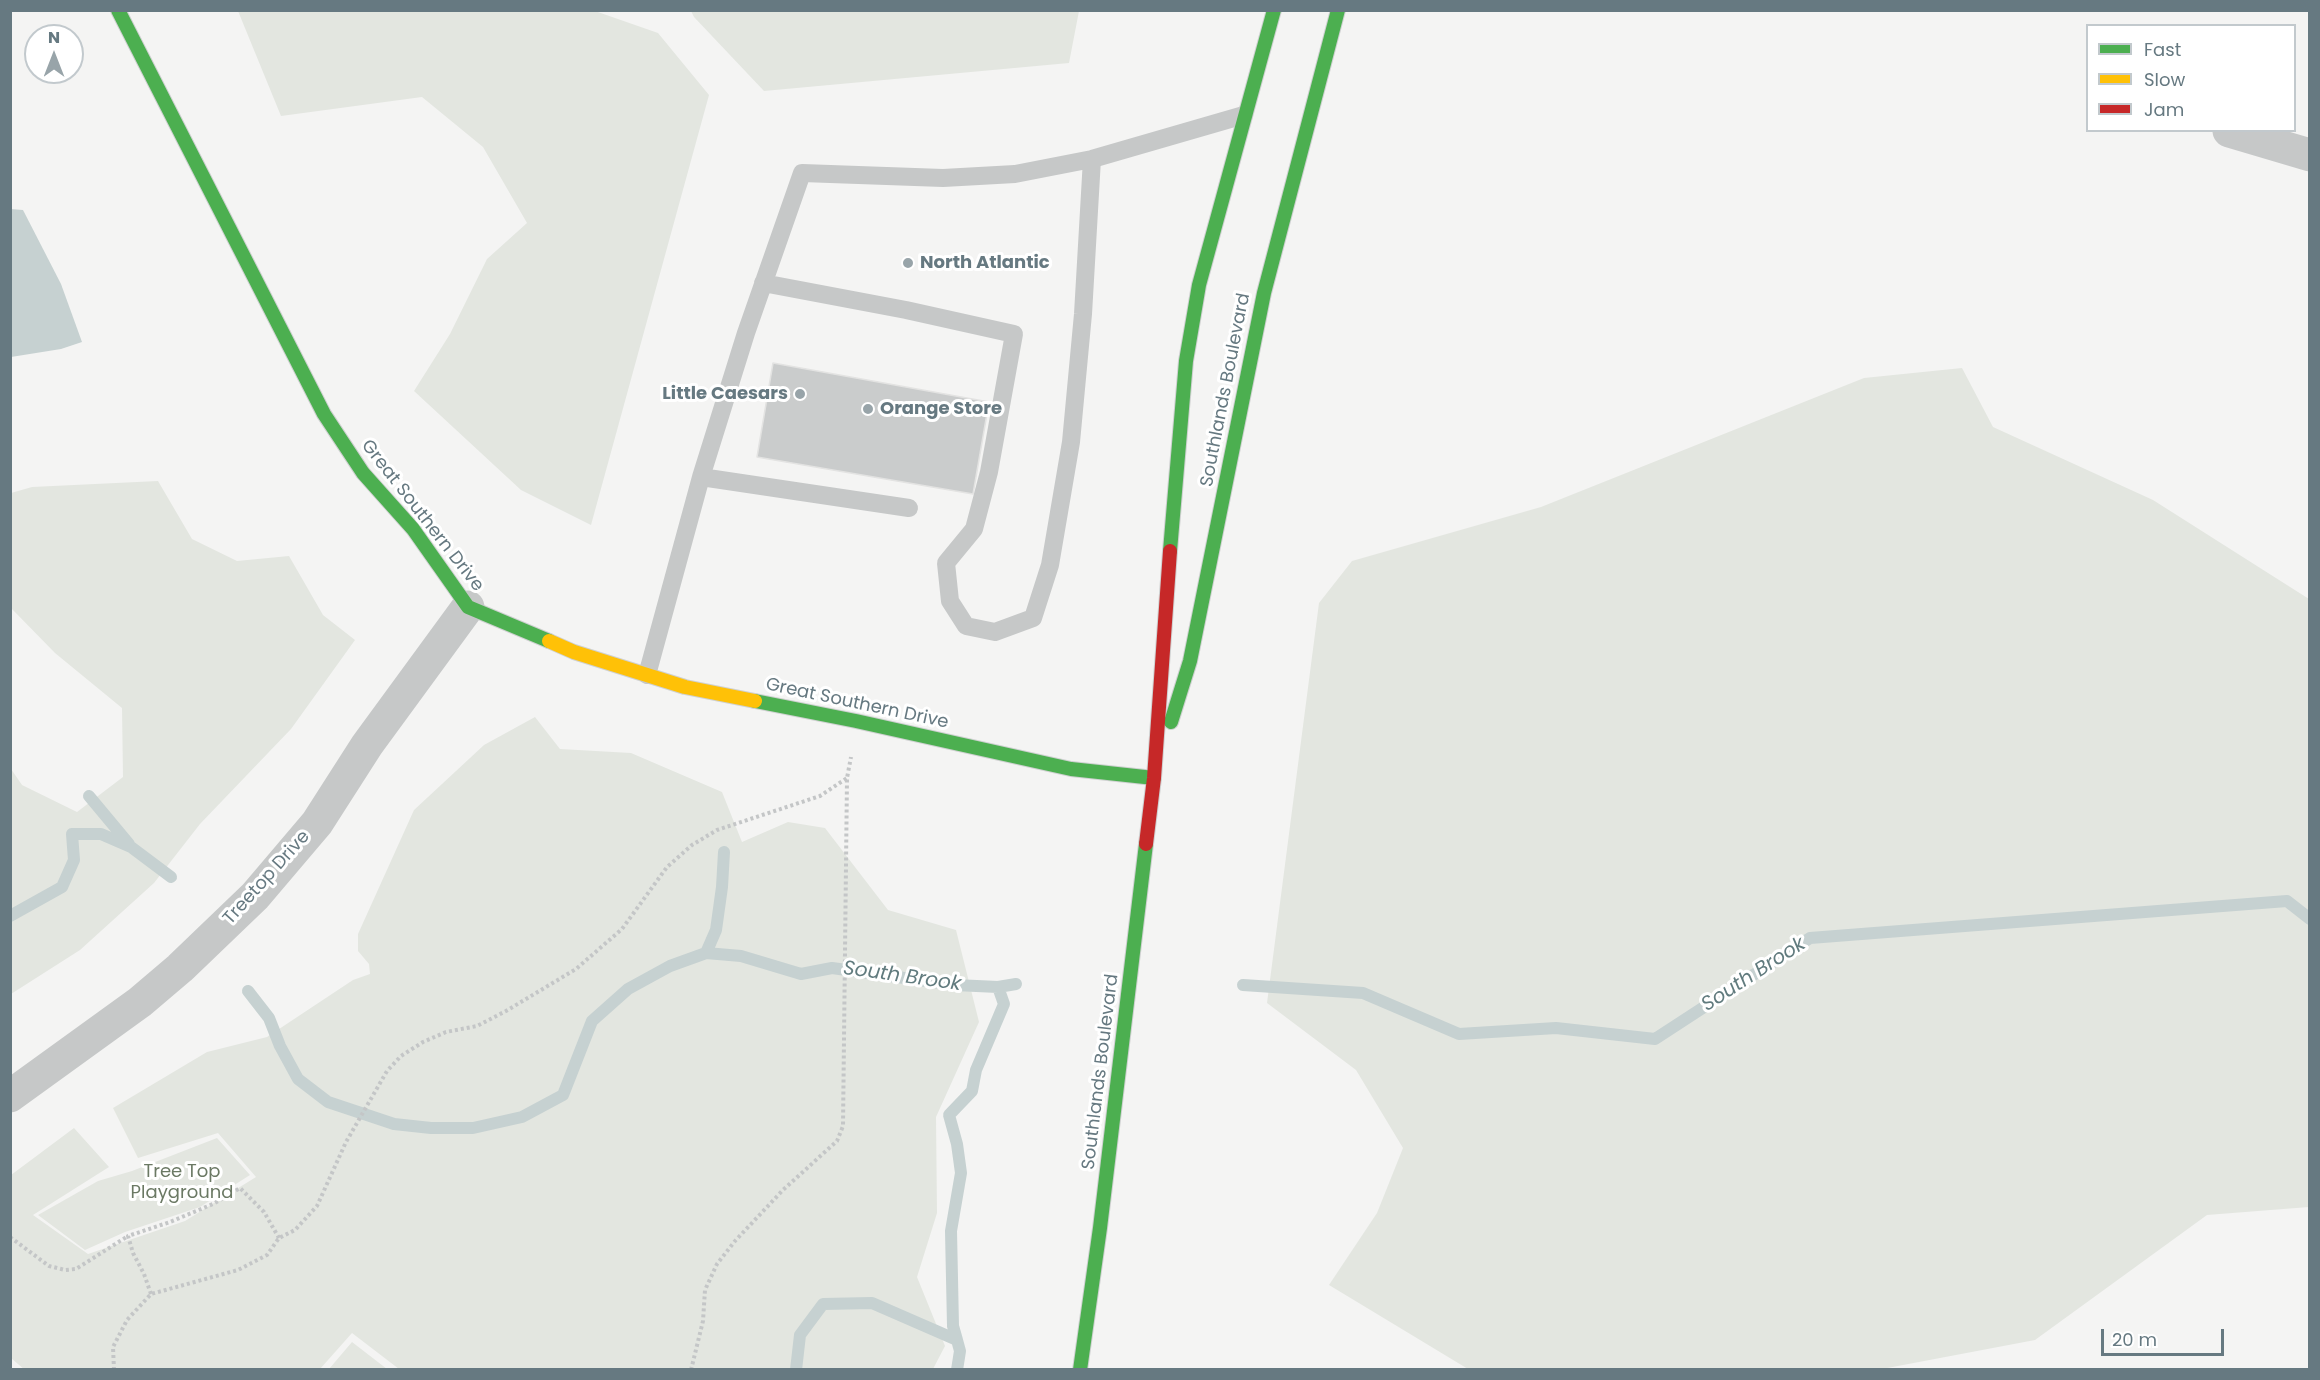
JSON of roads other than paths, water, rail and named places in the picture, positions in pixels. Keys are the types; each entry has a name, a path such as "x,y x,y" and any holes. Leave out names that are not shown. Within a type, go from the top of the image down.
{"main road":[{"name":"Great Southern Drive","path":"118,10 324,414 363,473 413,530 468,607 574,652 685,687 856,721 1071,769 1154,778"},
{"name":"Southlands Boulevard","path":"1080,1370 1102,1216 1154,778 1177,450 1186,361 1199,285 1274,10"},
{"name":"Southlands Boulevard","path":"1154,778 1190,661 1263,293 1338,10"}],"street":[{"path":"2232,132 2310,155"},
{"name":"Treetop Drive","path":"10,1096 140,1002 180,968 255,896 317,824 367,744 468,607"}],"lane":[{"path":"646,675 701,477 763,283 802,173 943,178 1015,174 1092,159 1244,115"},
{"path":"763,283 1014,333 989,472 974,529 946,563 950,601 966,626 995,632 1033,618 1050,565 1071,442 1083,314 1092,159"},
{"path":"701,477 909,508"}],"waterway":[{"path":"89,796 129,844"},
{"name":"South Brook","path":"10,916 62,887 74,860 72,834 101,834 131,847 171,877"},
{"path":"706,953 716,930 724,852"},
{"name":"South Brook","path":"1243,985 1363,993 1459,1034 1556,1028 1655,1039 1810,938 2287,901 2310,919"},
{"name":"South Brook","path":"248,991 269,1018 280,1046 298,1079 328,1102 394,1124 431,1128 473,1128 522,1117 563,1095 592,1021 628,989 670,966 706,953 741,956 801,974 832,968 955,985 998,987 1016,984"},
{"path":"796,1370 800,1335 823,1304 872,1303 957,1340 953,1326 951,1231 961,1173 957,1144 949,1115 972,1091 976,1070 1004,1004 998,987"},
{"path":"957,1340 960,1351 957,1370"}],"place":[{"name":"North Atlantic","path":"908,263"},
{"name":"Little Caesars","path":"800,394"},
{"name":"Orange Store","path":"868,409"}],"park label":[{"name":"Tree Top Playground","path":"182,1182"}]}
